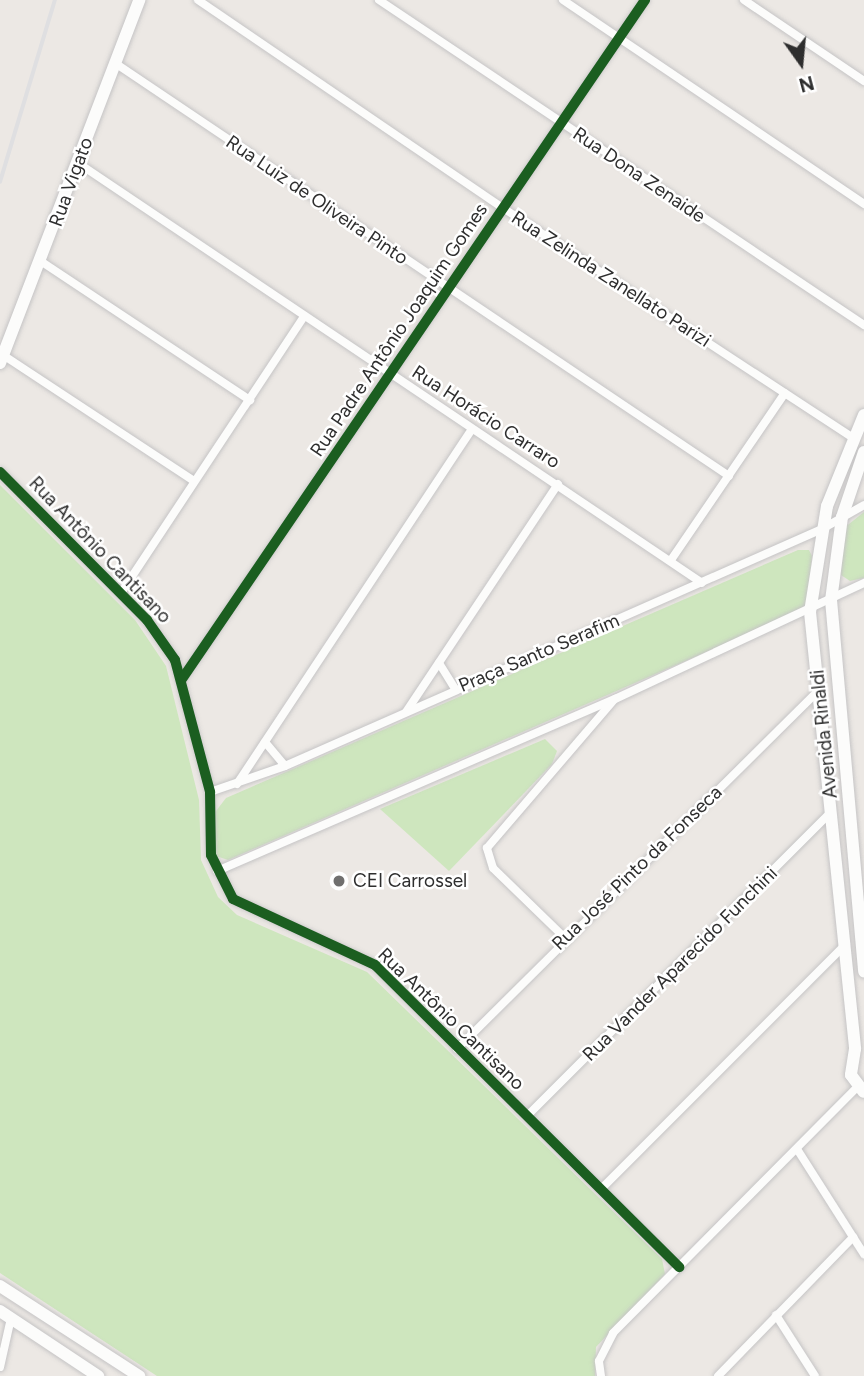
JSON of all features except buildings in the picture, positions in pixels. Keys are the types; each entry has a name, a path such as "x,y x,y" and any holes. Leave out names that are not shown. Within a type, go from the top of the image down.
{"main road":[{"name":"Rua Vigato","path":"2,359 42,262 139,0"},
{"name":"Avenida Rinaldi","path":"861,1090 851,1075 859,1057 810,612 822,530 852,437 864,415"},
{"name":"Avenida Rinaldi","path":"864,452 842,517 831,600 864,972"},
{"path":"0,1286 139,1376"},
{"path":"5,1315 80,1371 98,1376"}],"street":[{"name":"Rua Zelinda Zanellato Parizi","path":"198,0 503,208 852,437"},
{"name":"Rua Dona Zenaide","path":"379,0 864,325"},
{"path":"563,0 864,204"},
{"name":"Rua Padre Antônio Joaquim Gomes","path":"182,680 645,0"},
{"path":"744,0 864,81"},
{"name":"Rua Luiz de Oliveira Pinto","path":"115,63 729,476"},
{"name":"Rua Horácio Carraro","path":"78,163 389,375 558,484 702,583"},
{"path":"42,262 250,400"},
{"path":"121,593 304,316"},
{"path":"2,359 194,481"},
{"path":"671,560 785,393"},
{"path":"237,784 471,430"},
{"name":"Rua Antônio Cantisano","path":"0,472 121,593 161,639 182,680 210,792 209,842 217,871 241,906 375,965 679,1267"},
{"path":"406,712 558,484"},
{"name":"Praça Santo Serafim","path":"210,792 285,766 822,530 864,505"},
{"path":"217,871 615,699 810,612 864,583"},
{"path":"439,663 456,689"},
{"name":"Rua José Pinto da Fonseca","path":"457,1049 565,938 820,690"},
{"path":"565,938 493,868 487,848 615,699"},
{"path":"265,742 285,766"},
{"name":"Rua Vander Aparecido Funchini","path":"527,1116 832,811"},
{"path":"601,1189 846,944"},
{"path":"601,1376 599,1361 612,1333 797,1149 861,1090"},
{"path":"797,1149 864,1254"},
{"path":"718,1376 853,1237"},
{"path":"0,1367 5,1315"},
{"path":"776,1315 815,1376"}],"green space":[{"path":"0,485 135,620 166,666 199,800 201,860 218,897 237,915 367,972 662,1259 665,1274 596,1347 595,1376 157,1376 0,1273"},
{"path":"864,512 864,578 850,581 841,575 844,528"},
{"path":"798,550 809,550 812,556 807,603 798,612 228,860 216,856 216,811 226,798"},
{"path":"545,739 557,751 552,764 449,871 380,809"}],"railway":[{"path":"0,182 55,0"}],"cycle path":[{"path":"182,679 645,0"},
{"path":"0,472 147,620 175,660 210,792 211,855 233,899 375,965 679,1267"}],"place":[{"name":"CEI Carrossel","path":"339,881"}]}
